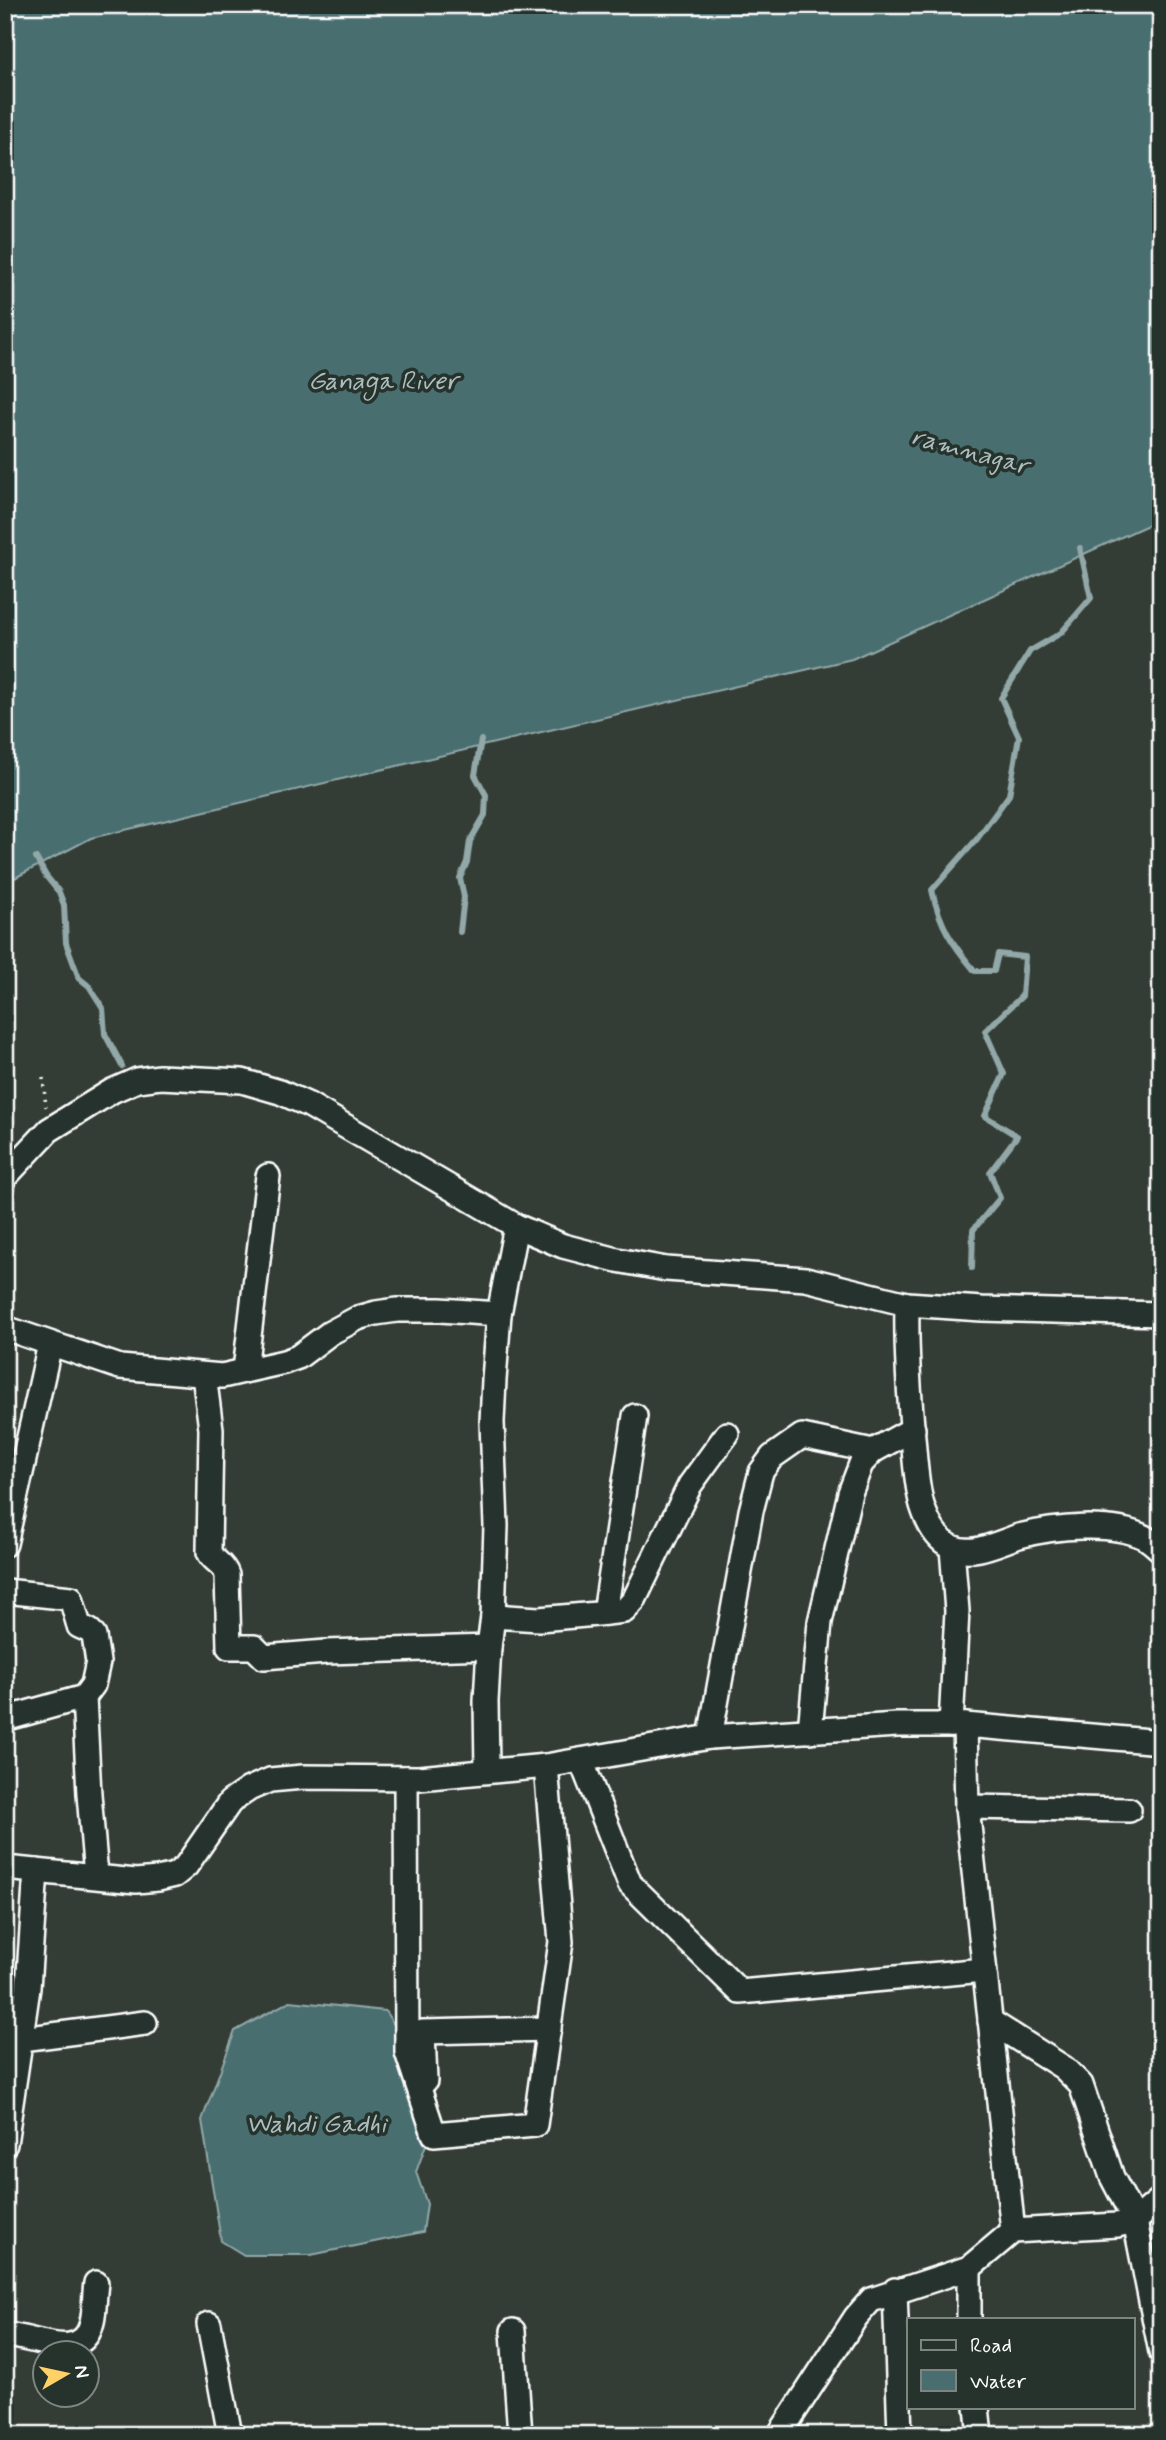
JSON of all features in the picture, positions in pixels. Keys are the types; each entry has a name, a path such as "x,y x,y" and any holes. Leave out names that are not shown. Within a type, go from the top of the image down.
{"street":[{"path":"5,1177 49,1130 111,1091 137,1080 160,1077 242,1081 280,1092 309,1105 516,1226 562,1246 617,1260 666,1269 806,1279 907,1304 1161,1314"},
{"path":"244,1370 268,1176"},
{"path":"487,1770 486,1701 493,1616 496,1526 492,1422 499,1314 516,1226"},
{"path":"907,1304 913,1429 922,1504 929,1524 938,1536 952,1548 965,1549 982,1548 1051,1529 1098,1528 1129,1532 1146,1538 1161,1550"},
{"path":"5,1328 120,1367 231,1375 298,1357 330,1333 358,1318 376,1313 429,1310 499,1314"},
{"path":"5,1544 50,1344"},
{"path":"204,1375 211,1429 209,1552 224,1567 227,1575 229,1647 254,1647 264,1657 326,1652 489,1647"},
{"path":"605,1613 635,1416"},
{"path":"810,1731 820,1622 850,1493 861,1464 873,1451 913,1429"},
{"path":"493,1616 539,1619 624,1611 632,1605 690,1485 727,1434"},
{"path":"710,1737 751,1510 761,1472 772,1457 802,1436 873,1451"},
{"path":"952,1548 957,1611 958,1725 1013,2231"},
{"path":"5,1591 66,1596 72,1600 79,1626 94,1636 98,1662 93,1685 85,1697 96,1875"},
{"path":"5,1718 85,1697"},
{"path":"5,1868 136,1881 175,1875 186,1866 230,1802 249,1789 270,1780 303,1777 406,1778 546,1766 710,1737 897,1725 958,1725 1161,1742"},
{"path":"581,1760 630,1884 740,1992 985,1970"},
{"path":"406,1778 407,2052 434,2134 535,2125 561,1942 546,1766"},
{"path":"967,1807 1129,1810"},
{"path":"5,2144 28,1988 36,1871"},
{"path":"990,2021 1064,2068 1081,2085 1112,2177 1135,2221 1161,2352"},
{"path":"22,2039 145,2023"},
{"path":"427,2111 423,2032 549,2029"},
{"path":"779,2435 864,2306 871,2300 969,2268 1013,2231 1117,2225 1135,2221 1161,2199"},
{"path":"969,2268 970,2318"},
{"path":"5,2335 60,2346 76,2345 86,2337 92,2323 96,2283"},
{"path":"895,2290 900,2435"},
{"path":"209,2324 230,2435"},
{"path":"513,2331 520,2435"},
{"path":"977,2408 980,2435"}],"path":[{"path":"43,1078 49,1130"}],"shaded area":[{"path":"1161,2206 1161,2309 1129,2235"}],"water":[{"name":"Ganaga River","path":"5,5 1161,5 1161,519 852,659 91,838 5,883"},
{"name":"Wahdi Gadhi","path":"290,2001 385,2011 420,2065 431,2131 416,2172 427,2204 423,2232 311,2255 244,2255 221,2241 202,2120 235,2031"}],"waterway":[{"name":"ramnagar","path":"972,1268 973,1230 1000,1198 990,1172 1017,1136 985,1116 1004,1074 985,1031 1022,996 1025,957 998,954 994,971 975,971 948,934 932,890 977,839 1009,795 1019,737 1001,698 1030,651 1061,633 1091,598 1080,548"},
{"name":"ramnagar","path":"460,932 464,897 460,878 467,862 470,841 485,815 486,795 475,775 481,740"},
{"name":"ramnagar","path":"36,858 59,892 64,905 66,943 79,978 89,986 103,1008 105,1034 122,1066"}]}
